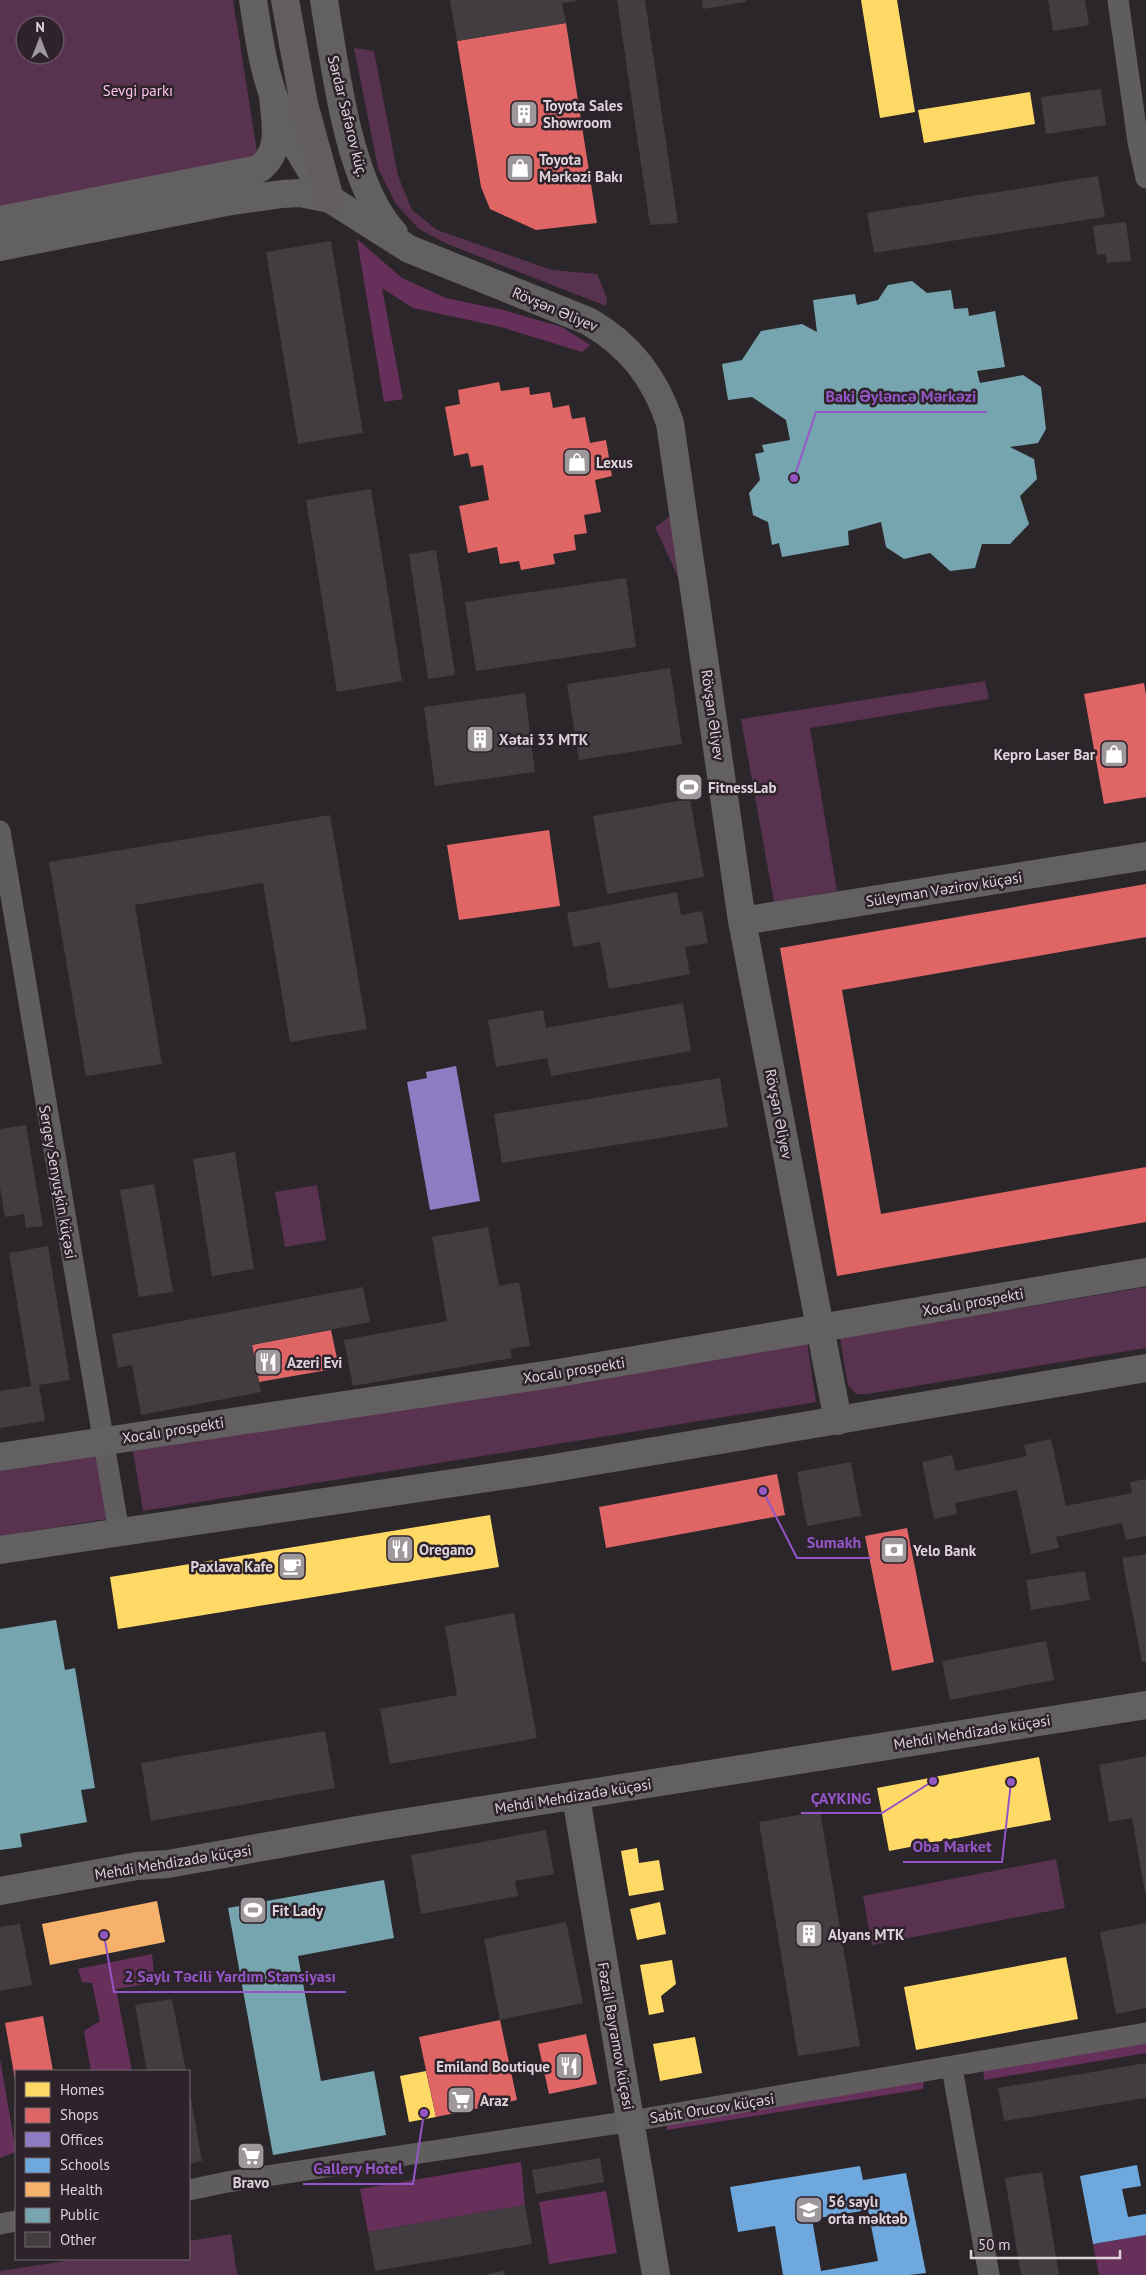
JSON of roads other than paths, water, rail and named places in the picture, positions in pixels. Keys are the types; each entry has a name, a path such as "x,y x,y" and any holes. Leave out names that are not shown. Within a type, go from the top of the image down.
{"main road":[{"path":"284,0 304,104 330,199"}],"street":[{"path":"253,0 264,62 273,96 297,149 330,199"},
{"name":"Sərdar Səfərov küç.","path":"324,0 342,103 359,169 375,209 409,249"},
{"path":"1118,0 1138,142 1146,178"},
{"path":"0,220 259,169 268,162 275,150 273,96"},
{"path":"0,247 258,197 300,193 330,199"},
{"name":"Rövşən Əliyev","path":"330,199 409,249 559,308 609,333 637,359 663,401 670,423 742,922 838,1421"},
{"name":"Sergey Senyuşkin küçəsi","path":"0,831 102,1441 119,1532"},
{"name":"Süleyman Vəzirov küçəsi","path":"742,922 1146,856"},
{"name":"Xocalı prospekti","path":"0,1457 558,1373 1146,1272"},
{"path":"0,1550 542,1470 1146,1368"},
{"name":"Mehdi Mehdizadə küçəsi","path":"0,1891 137,1866 168,1864 369,1828 576,1797 1146,1705"},
{"name":"Fəzail Bayramov küçəsi","path":"576,1797 632,2121 656,2275"},
{"name":"Sabit Orucov küçəsi","path":"190,2190 227,2182 632,2121 952,2068 1146,2033"},
{"path":"952,2068 989,2275"},
{"path":"0,2224 15,2221"}],"place":[{"name":"Toyota Sales Showroom","path":"524,114"},
{"name":"Toyota Mərkəzi Bakı","path":"520,168"},
{"name":"Lexus","path":"577,462"},
{"name":"Baki Əyləncə Mərkəzi","path":"794,478"},
{"name":"Xətai 33 MTK","path":"480,739"},
{"name":"Kepro Laser Bar","path":"1114,754"},
{"name":"FitnessLab","path":"689,787"},
{"name":"Azeri Evi","path":"268,1362"},
{"name":"Sumakh","path":"763,1491"},
{"name":"Oregano","path":"400,1549"},
{"name":"Yelo Bank","path":"894,1550"},
{"name":"Paxlava Kafe","path":"292,1566"},
{"name":"ÇAYKING","path":"933,1781"},
{"name":"Oba Market","path":"1011,1782"},
{"name":"Fit Lady","path":"253,1910"},
{"name":"Alyans MTK","path":"809,1934"},
{"name":"2 Saylı Təcili Yardım Stansiyası","path":"104,1935"},
{"name":"Emiland Boutique","path":"569,2066"},
{"name":"Araz","path":"461,2100"},
{"name":"Gallery Hotel","path":"424,2113"},
{"name":"Bravo","path":"251,2156"},
{"name":"56 saylı orta məktəb","path":"809,2210"}],"park label":[{"name":"Sevgi parkı","path":"138,90"}]}
